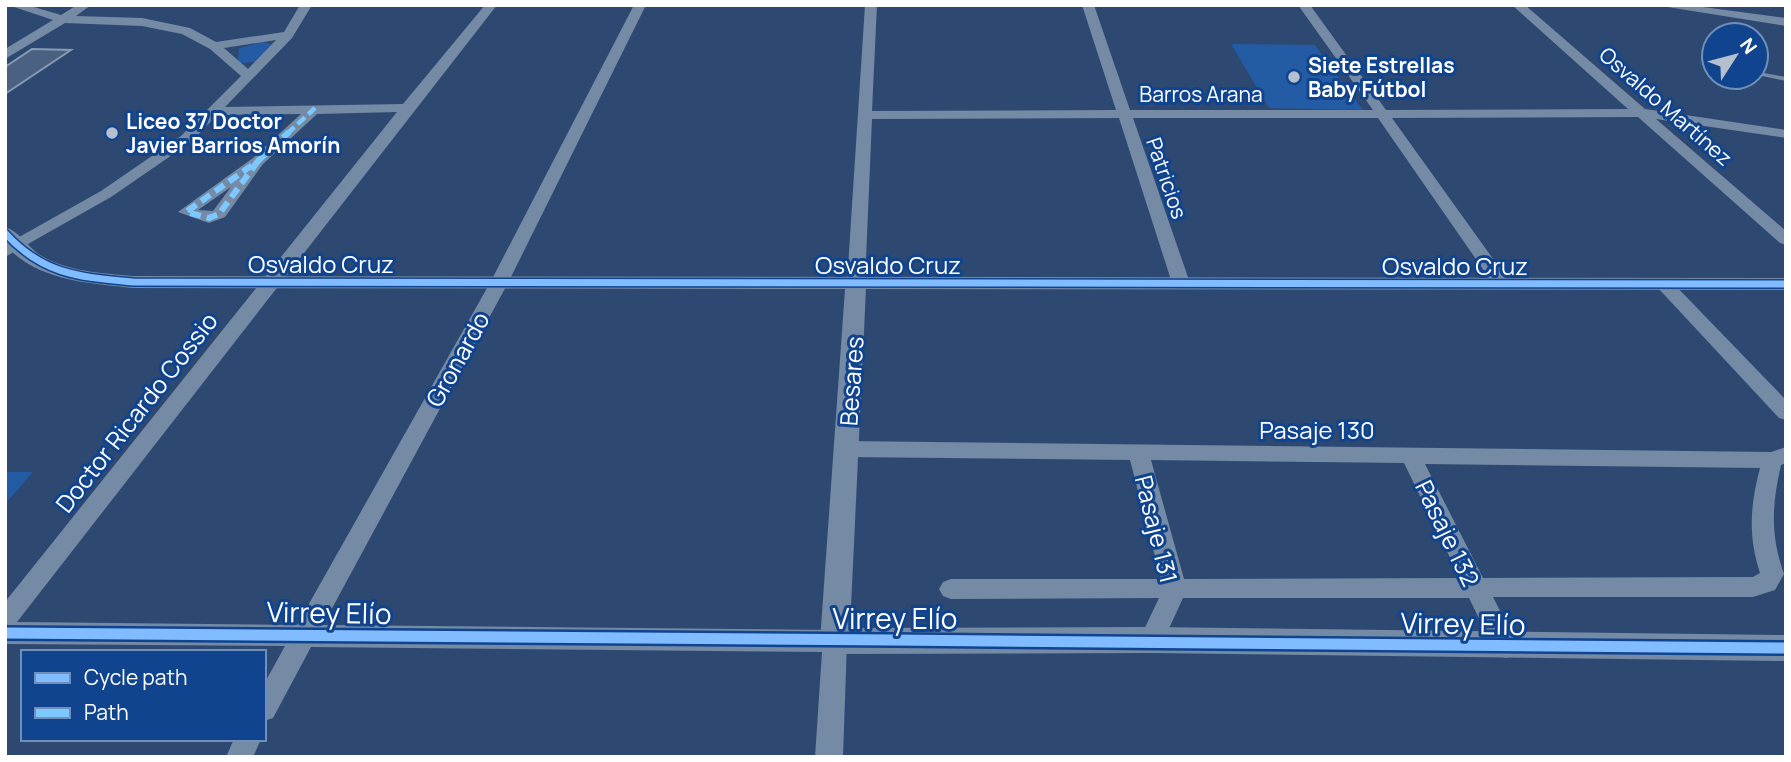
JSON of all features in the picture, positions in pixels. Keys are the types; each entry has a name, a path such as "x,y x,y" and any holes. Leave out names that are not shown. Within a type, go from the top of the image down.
{"street":[{"path":"14,5 63,19 168,26 199,37 214,46 249,76"},
{"path":"5,55 85,5"},
{"path":"9,244 146,168 186,139 217,111 288,35 306,5"},
{"name":"Doctor Ricardo Cossio","path":"5,620 407,108 492,5"},
{"name":"Gronardo","path":"266,705 500,281 640,5"},
{"name":"Besares","path":"829,757 867,115 871,5"},
{"name":"Patricios","path":"1088,5 1181,283"},
{"path":"1304,5 1502,284"},
{"name":"Osvaldo Martínez","path":"1518,5 1786,240"},
{"path":"1661,5 1786,22"},
{"path":"214,46 288,35"},
{"path":"258,161 219,214 209,218 186,212 258,161 315,108"},
{"path":"217,111 407,108"},
{"name":"Barros Arana","path":"867,115 1643,113 1786,134"},
{"name":"Osvaldo Cruz","path":"9,244 28,260 50,269 133,282 1786,284"},
{"path":"1664,284 1786,413"},
{"name":"Pasaje 130","path":"846,449 1139,455 1779,458"},
{"name":"Pasaje 131","path":"1139,455 1175,589 1151,640"},
{"name":"Pasaje 132","path":"1411,456 1506,647"},
{"name":"Virrey Elío","path":"951,589 1753,587 1767,583 1772,574 1760,542 1759,509 1779,458"},
{"name":"Virrey Elío","path":"5,633 835,641 1151,640 1506,647 1786,648"},
{"path":"239,757 247,741"}],"shaded area":[{"path":"263,42 273,45 256,62 238,63 239,48"},
{"name":"Siete Estrellas Baby Fútbol","path":"1231,44 1315,45 1363,110 1269,108"},
{"path":"5,472 33,472 5,504"}],"building":[{"path":"32,49 71,50 5,94 5,67"}],"marked path":[{"path":"258,161 219,214 209,218 186,212 258,161 315,108"}],"cycle path":[{"path":"5,233 18,248 47,267 78,276 133,282 1786,284"},
{"path":"5,633 835,641 1151,640 1786,648"}],"place":[{"name":"Siete Estrellas Baby Fútbol","path":"1294,77"},
{"name":"Liceo 37 Doctor Javier Barrios Amorín","path":"112,133"}]}
